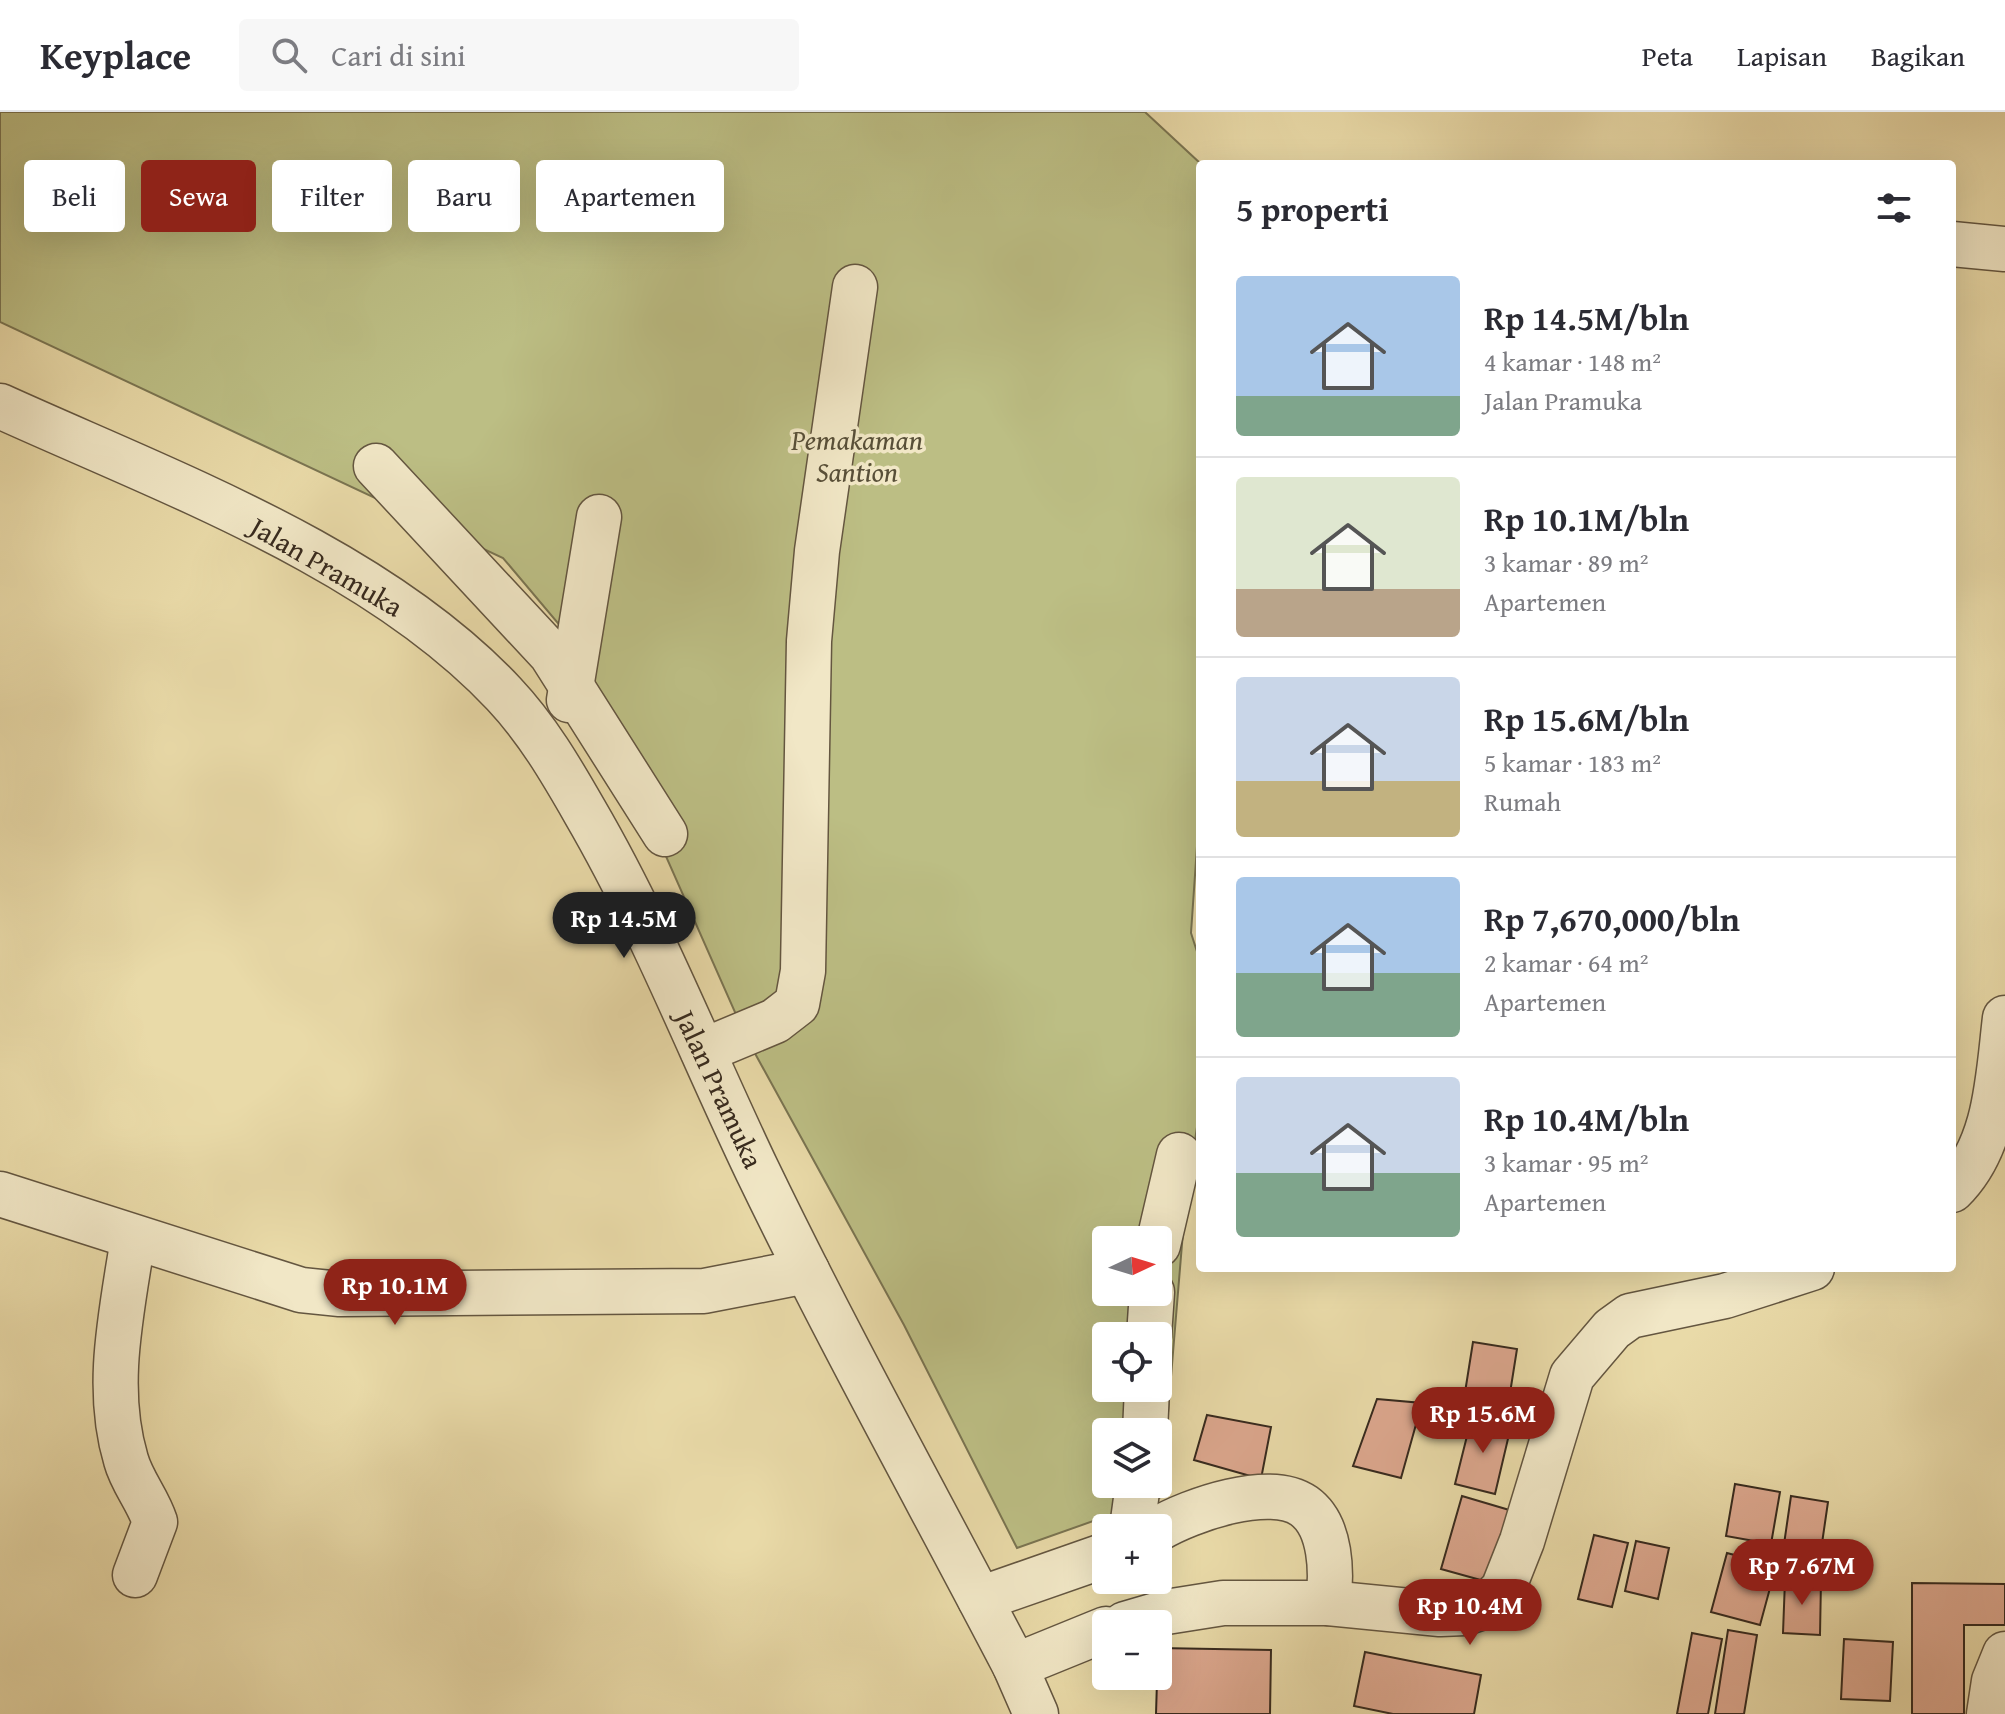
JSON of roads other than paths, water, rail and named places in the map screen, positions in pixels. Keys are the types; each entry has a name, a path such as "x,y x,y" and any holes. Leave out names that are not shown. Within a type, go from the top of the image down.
{"street":[{"path":"1956,244 2005,249"},
{"path":"703,1051 775,1021 797,1004 803,971 809,641 817,551 855,287"},
{"name":"Jalan Pramuka","path":"0,406 248,519 323,559 416,618 462,656 503,693 547,746 624,878 807,1271 1015,1666 1036,1714"},
{"path":"376,466 551,654 665,834"},
{"path":"547,746 573,692 599,517"},
{"path":"1956,1186 1969,1173 1987,1132 1997,1085 2005,1018"},
{"path":"1162,1226 1179,1155"},
{"path":"0,1194 259,1280 301,1290 340,1294 704,1291 807,1271"},
{"path":"133,1238 116,1346 115,1408 126,1462 155,1522 135,1575"},
{"path":"1172,1611 1223,1603 1328,1603 1440,1614 1465,1613 1486,1606 1503,1589 1522,1541 1572,1376 1612,1329 1630,1316 1725,1296 1800,1272"},
{"path":"1172,1523 1216,1503 1286,1499 1303,1505 1315,1517 1331,1563 1328,1603"},
{"path":"980,1599 1092,1560"},
{"path":"1015,1666 1092,1635"},
{"path":"1989,1714 1994,1681 2005,1654"}],"park label":[{"name":"Pemakaman Santion","path":"857,455"}]}
